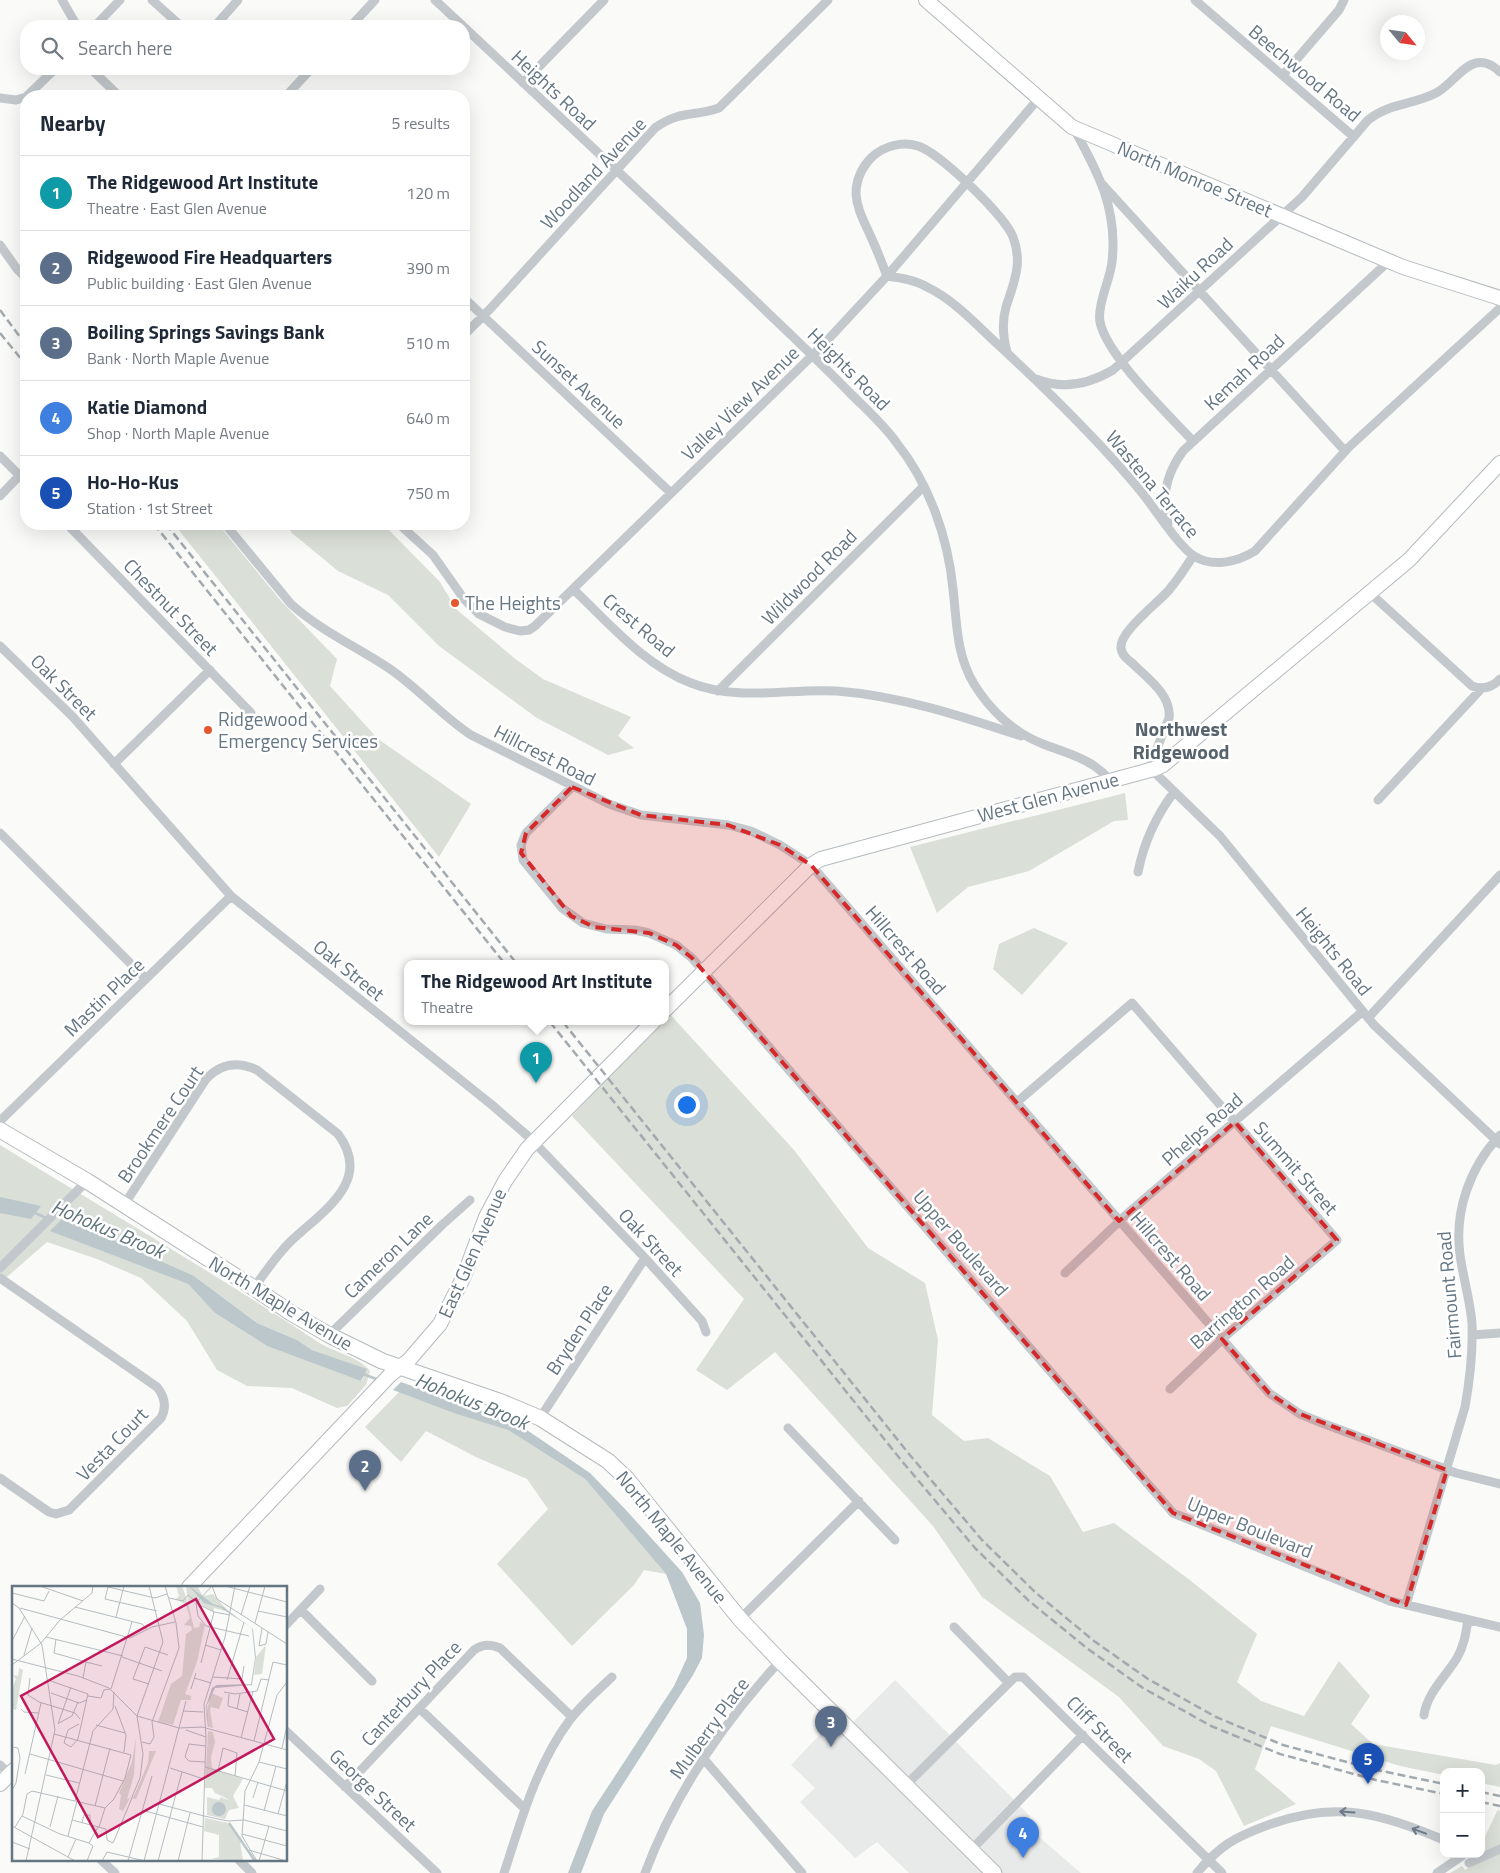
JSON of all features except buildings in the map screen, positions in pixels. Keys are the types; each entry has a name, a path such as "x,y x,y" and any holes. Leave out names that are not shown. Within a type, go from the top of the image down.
{"main road":[{"name":"North Maple Avenue","path":"0,1130 87,1181 254,1288 291,1314 329,1335 382,1360 395,1371 499,1401 540,1418 608,1461 627,1479 740,1619 994,1873"}],"street":[{"path":"62,0 74,20"},
{"path":"101,20 120,0"},
{"path":"152,0 174,20"},
{"path":"220,20 238,0"},
{"path":"357,20 375,0"},
{"name":"Heights Road","path":"435,0 456,20"},
{"path":"523,83 604,0"},
{"name":"Woodland Avenue","path":"470,329 655,128 665,121 683,114 710,111 726,102 828,0"},
{"name":"North Monroe Street","path":"926,0 1072,126 1403,267 1500,298"},
{"name":"Beechwood Road","path":"1195,0 1354,137 1376,114 1386,108 1435,94 1474,63 1489,64 1500,72"},
{"path":"1283,75 1339,10 1344,0"},
{"name":"Heights Road","path":"470,34 813,355 886,429 908,459 924,486 945,541 954,590 956,632 965,666 972,681 993,709 1019,731 1034,740 1081,757 1094,765 1110,780"},
{"path":"33,90 49,75"},
{"path":"97,75 113,90"},
{"path":"292,90 306,75"},
{"path":"0,98 16,100 20,99"},
{"name":"Valley View Avenue","path":"573,589 813,355 887,276 1039,98"},
{"path":"1072,126 1102,184 1108,202 1112,225 1112,263 1101,307 1100,320 1104,335 1123,362 1193,441"},
{"name":"Waiku Road","path":"1033,378 1051,384 1078,384 1100,378 1113,370 1302,197 1354,137"},
{"path":"887,276 857,203 857,182 866,164 877,153 890,146 899,144 916,146 926,149 966,183 1000,216 1013,236 1017,250 1017,274 1006,308 1004,321 1003,334 1007,352"},
{"path":"1102,184 1345,451"},
{"path":"0,245 20,271"},
{"name":"Kemah Road","path":"1170,529 1165,510 1166,485 1175,462 1182,451 1389,261"},
{"name":"Wastena Terrace","path":"887,276 914,281 947,299 1007,352 1121,468 1193,556 1213,562 1236,560 1255,551 1345,451 1500,308"},
{"name":"Sunset Avenue","path":"470,304 672,493"},
{"path":"0,456 20,475"},
{"name":"West Glen Avenue","path":"669,1006 811,865 821,859 1150,770 1167,763 1409,560 1500,463"},
{"path":"0,496 20,480"},
{"name":"Wildwood Road","path":"718,691 924,486"},
{"name":"Chestnut Street","path":"74,530 251,713"},
{"name":"Hillcrest Road","path":"230,530 290,604 316,624 392,670 471,735 609,804 641,815 728,825 751,831 780,845 811,865 1269,1394 1300,1414 1447,1470 1500,1484"},
{"path":"405,530 433,556 454,586 479,614 512,630 520,632 536,626 573,589"},
{"path":"1150,770 1169,718 1170,709 1164,695 1124,656 1121,645 1123,639 1135,624 1178,580 1193,556"},
{"name":"Crest Road","path":"573,589 650,660 676,676 718,691 745,694 808,690 878,696 934,708 1034,740"},
{"path":"1370,593 1472,686 1481,689 1493,686 1500,679"},
{"name":"Oak Street","path":"0,646 72,717 231,896 492,1105 534,1142 645,1258 702,1321 706,1332"},
{"path":"114,764 210,670"},
{"path":"1378,800 1481,689"},
{"name":"Heights Road","path":"1150,770 1220,836 1365,1015 1498,1140"},
{"name":"Upper Boulevard","path":"572,787 526,833 521,845 523,860 562,908 571,916 594,927 634,930 663,938 681,949 704,971 1173,1513 1390,1600 1500,1627"},
{"path":"1138,872 1152,826 1174,792"},
{"path":"0,833 146,979"},
{"name":"Phelps Road","path":"1065,1273 1120,1221 1235,1122 1365,1015 1500,875"},
{"name":"Mastin Place","path":"0,1121 231,896"},
{"name":"Summit Street","path":"1017,1102 1132,1003 1337,1240"},
{"name":"East Glen Avenue","path":"190,1586 395,1371 409,1360 440,1324 464,1276 486,1217 505,1181 527,1149 650,1025"},
{"name":"Brookmere Court","path":"124,1205 206,1079 220,1067 229,1065 248,1066 257,1070 338,1134 347,1147 351,1162 350,1173 342,1191 282,1250 254,1288"},
{"name":"Fairmount Road","path":"1406,1604 1465,1407 1472,1360 1472,1321 1460,1254 1459,1223 1466,1190 1473,1174 1498,1140"},
{"path":"0,1268 87,1181"},
{"name":"Cameron Lane","path":"329,1335 470,1200"},
{"name":"Barrington Road","path":"1170,1389 1222,1340 1337,1240"},
{"name":"Bryden Place","path":"540,1418 645,1258"},
{"name":"Vesta Court","path":"0,1278 156,1387 161,1392 165,1406 161,1418 69,1510 56,1514 49,1512 0,1478"},
{"path":"1472,1335 1500,1333"},
{"path":"788,1428 860,1501 895,1540"},
{"path":"740,1619 860,1501"},
{"path":"288,1623 320,1589"},
{"path":"301,1610 372,1681"},
{"path":"1424,1715 1428,1701 1460,1652 1468,1620"},
{"path":"906,1784 1009,1683 954,1627"},
{"name":"Canterbury Place","path":"345,1786 474,1650 486,1644 500,1648 572,1717"},
{"name":"Mulberry Place","path":"645,1873 666,1822 703,1758 780,1661"},
{"path":"504,1873 526,1808 544,1762 555,1741 572,1717 612,1676"},
{"name":"Cliff Street","path":"1009,1683 1015,1676 1023,1677 1222,1873"},
{"path":"419,1708 526,1808"},
{"name":"George Street","path":"288,1733 437,1873"},
{"path":"971,1850 1083,1735"},
{"path":"703,1758 802,1873"},
{"path":"1196,1873 1208,1859 1235,1838 1295,1816 1314,1812 1354,1812 1379,1817 1440,1839"},
{"path":"1469,1863 1500,1848"},
{"path":"1437,1873 1457,1858"},
{"path":"1464,1858 1474,1873"},
{"path":"101,1860 115,1873"},
{"path":"239,1860 252,1873"}],"highlighted area":[{"path":"572,787 641,815 728,825 780,845 811,865 1119,1221 1235,1122 1337,1240 1222,1339 1269,1393 1300,1414 1447,1470 1406,1605 1173,1513 692,958 676,945 649,933 594,927 571,916 521,853 526,833"}],"shaded area":[{"path":"179,530 223,530 281,601 337,659 330,686 378,739 471,804 439,857"},
{"path":"290,530 389,530 440,582 456,609 514,658 543,679 631,717 618,736 634,748 608,755 537,718 439,646 388,595 338,571"},
{"path":"1125,793 1128,820 1114,821 1029,871 968,887 937,913 910,847"},
{"path":"1034,928 1068,943 1022,995 993,969 999,944"},
{"path":"669,1013 794,1150 868,1248 925,1283 938,1340 932,1415 964,1441 988,1438 1050,1476 1083,1532 1114,1523 1257,1634 1237,1682 1261,1701 1304,1716 1339,1661 1370,1696 1351,1724 1373,1744 1496,1765 1500,1763 1500,1787 1485,1784 1485,1768 1440,1768 1440,1774 1400,1766 1271,1726 1255,1769 1296,1804 1244,1826 1216,1771 1199,1759 1163,1746 1119,1697 982,1597 933,1526 775,1352 727,1390 696,1370 744,1299 572,1116 657,1025 669,1025"},
{"path":"0,1145 200,1266 324,1346 353,1358 366,1366 370,1371 366,1385 347,1406 337,1408 292,1388 247,1386 217,1370 187,1321 141,1278 97,1259 47,1242 0,1283","holes":["51,1231 194,1276 257,1323 297,1340 312,1350 366,1369 362,1381 267,1346 215,1313 188,1284"]},
{"name":"Hohokus Brook","path":"0,1197 41,1206 31,1219 0,1213"},
{"name":"Hohokus Brook","path":"63,1218 194,1276 257,1323 297,1340 312,1350 367,1369 361,1381 267,1346 215,1313 188,1284 50,1231"},
{"path":"401,1382 518,1424 590,1473 682,1572 700,1603 704,1635 702,1658 604,1814 581,1873 568,1873 592,1811 674,1686 687,1658 687,1629 666,1574 585,1479 508,1430 454,1413 393,1390"},
{"path":"399,1392 508,1430 585,1479 666,1574 644,1570 634,1585 572,1646 497,1564 548,1509 527,1479 476,1457 426,1431 401,1462 365,1427"},
{"path":"895,1680 1030,1816 1024,1824 1081,1873 909,1873 877,1842 855,1858 800,1802 815,1788 791,1765 831,1723 842,1733"},
{"path":"1500,1805 1498,1810 1500,1811 1500,1873 1450,1873 1462,1866 1465,1870 1472,1865 1475,1858 1485,1858 1485,1837"}],"waterway":[{"name":"Hohokus Brook","path":"33,1212 46,1218"},
{"name":"Hohokus Brook","path":"363,1374 379,1380"}],"railway":[{"path":"0,310 20,337"},
{"path":"0,333 20,358"},
{"path":"159,530 502,960"},
{"path":"171,530 514,960"},
{"path":"552,1025 901,1460 975,1548 1029,1601 1088,1649 1143,1688 1211,1726 1280,1754 1376,1780 1440,1793"},
{"path":"565,1025 909,1454 982,1540 1036,1593 1094,1641 1148,1679 1216,1717 1283,1745 1377,1770 1440,1783"},
{"path":"1485,1793 1500,1796"},
{"path":"1485,1803 1500,1806"}],"place":[{"name":"The Heights","path":"455,603"},
{"name":"Ridgewood Emergency Services","path":"208,730"},
{"name":"The Ridgewood Art Institute","path":"536,1083"},
{"name":"Ridgewood Fire Headquarters","path":"365,1491"},
{"name":"Boiling Springs Savings Bank","path":"831,1747"},
{"name":"Ho-Ho-Kus","path":"1368,1784"},
{"name":"Katie Diamond","path":"1023,1858"}],"district":[{"name":"Northwest Ridgewood","path":"1181,740"}]}
